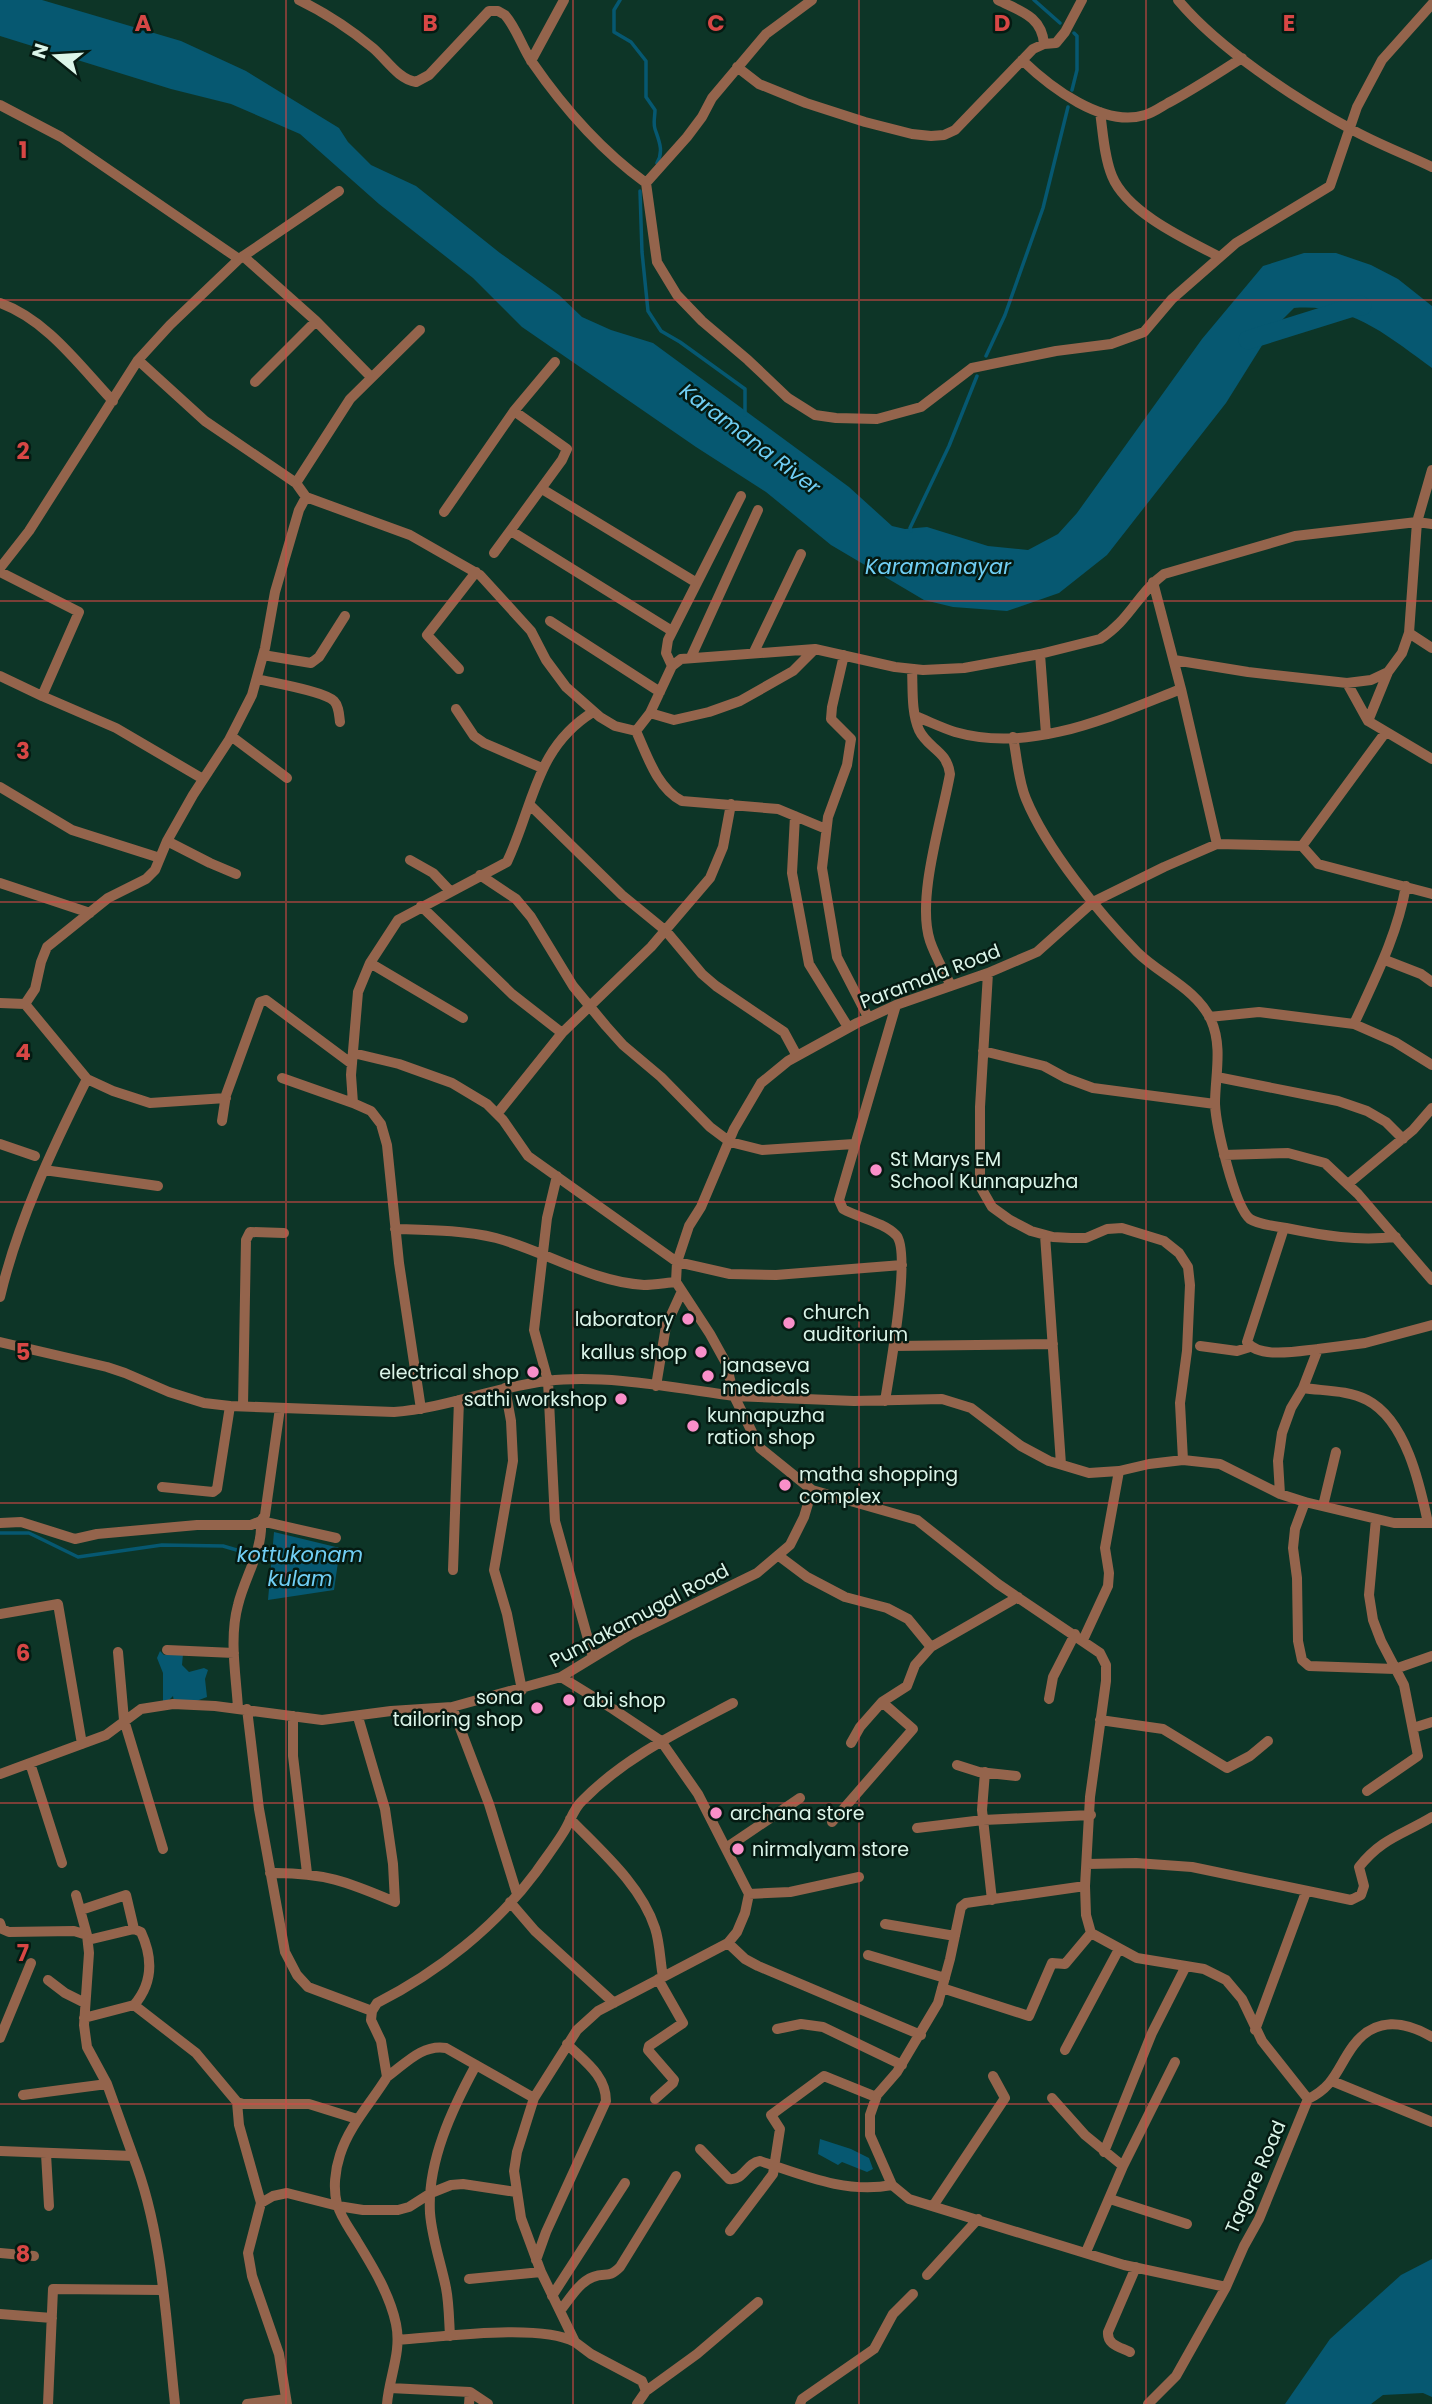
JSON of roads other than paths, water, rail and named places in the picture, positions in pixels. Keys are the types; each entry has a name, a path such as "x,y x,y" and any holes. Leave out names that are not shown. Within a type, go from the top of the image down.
{"street":[{"path":"299,0 339,22 410,81 420,81 429,75 485,14 494,10 505,15 531,61 607,152 646,183 657,262 677,295 788,398 815,415 877,419 921,407 972,368 1056,351 1111,344 1144,332 1172,299 1236,243 1330,186 1357,107 1382,60 1432,4"},
{"path":"531,61 564,0"},
{"path":"646,183 687,137 712,98 766,34 812,0"},
{"path":"998,0 1039,23 1044,44"},
{"path":"737,67 759,84 806,103 912,134 944,135 954,130 1033,49 1056,43 1082,0"},
{"path":"1178,0 1190,15 1242,58 1350,129 1432,167"},
{"path":"1022,60 1038,76 1068,98 1100,112 1126,117 1145,115 1242,58"},
{"path":"0,106 61,137 241,257 316,321 371,377"},
{"path":"1100,112 1112,176 1121,192 1171,231 1220,257"},
{"path":"42,696 79,612 0,570 29,531 138,360 170,325 241,257 339,191"},
{"path":"0,303 16,308 41,326 113,401"},
{"path":"255,382 316,321"},
{"path":"296,483 350,399 420,330"},
{"path":"138,360 205,421 296,483 306,497 410,535 475,572 531,631 546,660 566,687 593,712 615,726 636,732 655,773 674,796 690,803 778,809 826,829"},
{"path":"444,512 514,411 555,362"},
{"path":"495,553 542,489 567,449 514,411"},
{"path":"1368,721 1388,672 1402,653 1409,633 1417,522 1432,473"},
{"path":"542,489 697,583"},
{"path":"672,666 666,653 668,640 741,496"},
{"path":"25,1004 35,989 47,947 108,898 146,879 155,870 167,841 231,736 257,679 275,592 299,510 306,497"},
{"path":"691,657 758,510"},
{"path":"636,732 650,713 672,666 681,659 815,649 895,667 964,668 1040,654 1100,639 1115,629 1135,608 1148,586 1164,574 1295,536 1417,522 1432,524"},
{"path":"511,531 672,631"},
{"path":"754,652 801,554"},
{"path":"459,669 427,635 475,572"},
{"path":"1153,582 1217,844"},
{"path":"263,655 311,663 319,657 345,616"},
{"path":"550,621 660,692"},
{"path":"1409,633 1432,648"},
{"path":"650,713 674,720 740,701 793,671 815,649"},
{"path":"1040,654 1046,734"},
{"path":"845,655 831,719 851,739 850,749 826,829 822,868 837,957 868,1017"},
{"path":"1174,660 1248,672 1348,682 1371,680 1388,672"},
{"path":"912,669 915,716 919,730 942,754 950,774 926,906 929,939 951,985"},
{"path":"0,676 116,728 203,779"},
{"path":"257,679 334,700 339,709 340,722"},
{"path":"1348,682 1368,721 1432,759"},
{"path":"915,716 963,733 1013,737 1046,734 1108,718 1181,689"},
{"path":"456,709 474,736 484,743 542,768"},
{"path":"353,1103 358,992 370,964 398,920 507,862 547,758 568,730 593,712"},
{"path":"1385,733 1302,846 1318,864 1432,894"},
{"path":"231,736 287,778"},
{"path":"1013,737 1025,796 1035,818 1093,902 1139,954 1195,998 1209,1017 1214,1028 1219,1065 1215,1104 1224,1155 1247,1216 1252,1220 1329,1237 1367,1240 1396,1237"},
{"path":"0,787 72,830 160,858"},
{"path":"497,1114 562,1034 666,931 710,878 719,862 731,804"},
{"path":"530,805 603,878 666,931 709,980 784,1032 797,1055"},
{"path":"794,816 792,873 809,964 848,1027"},
{"path":"167,841 236,874"},
{"name":"Paramala Road","path":"679,1286 677,1262 689,1226 701,1207 734,1129 761,1083 797,1055 868,1017 1037,952 1093,902 1217,844 1302,846"},
{"path":"410,860 433,873 450,891"},
{"path":"480,875 516,899 531,917 573,986 623,1045 661,1077 710,1127 730,1142 762,1150 854,1144"},
{"path":"0,883 90,913"},
{"path":"1354,1024 1401,916 1406,886"},
{"path":"421,906 512,994 562,1034"},
{"path":"1384,960 1421,974 1432,982"},
{"path":"370,964 463,1018"},
{"path":"988,973 980,1107 980,1186 992,1207 1010,1220 1045,1235 1086,1238 1107,1229 1122,1228 1164,1241 1179,1253 1188,1267 1187,1351 1180,1402 1183,1460"},
{"path":"222,1121 226,1098 260,1002 266,1000 353,1058 399,1064 452,1083 487,1104 528,1156 677,1262 730,1274 765,1275 902,1265"},
{"path":"0,1003 25,1004 87,1079 113,1091 149,1103 226,1098"},
{"path":"885,1401 894,1346 902,1244 896,1234 843,1209 839,1200 896,1005"},
{"path":"1209,1017 1259,1012 1354,1024 1395,1042 1432,1065"},
{"path":"983,1051 1044,1066 1093,1088 1215,1104"},
{"path":"1217,1077 1338,1101 1377,1116 1403,1139"},
{"path":"282,1078 371,1111 381,1124 387,1145 395,1229 421,1409"},
{"path":"0,1297 22,1226 44,1170 87,1079"},
{"path":"1348,1184 1413,1130 1432,1108"},
{"path":"0,1144 35,1156"},
{"path":"1224,1155 1288,1153 1325,1163 1348,1184 1432,1280"},
{"path":"44,1170 158,1186"},
{"path":"557,1176 547,1218 534,1330 548,1381 555,1521 593,1657"},
{"path":"1250,1347 1247,1342 1284,1228"},
{"path":"395,1229 464,1232 496,1238 587,1272 644,1285 679,1286"},
{"path":"243,1406 246,1240 250,1233 284,1233"},
{"path":"1045,1235 1060,1464"},
{"path":"656,1386 666,1326 679,1286"},
{"path":"679,1286 726,1363 734,1396 760,1448 812,1490 917,1520 979,1570 1101,1653 1106,1665 1090,1797 1085,1886 1086,1915 1091,1933 1137,1958 1204,1969 1226,1980 1242,1999 1262,2041 1308,2099 1322,2093 1359,2039 1381,2026 1396,2023 1408,2025 1432,2037"},
{"path":"1200,1346 1237,1351 1250,1347 1283,1353 1365,1343 1432,1325"},
{"path":"0,1342 107,1367 169,1392 204,1403 230,1406 394,1412 421,1409 505,1388 548,1381 608,1381 734,1396 885,1401 942,1399 971,1408 1021,1446 1060,1464 1089,1473 1119,1471 1183,1460 1220,1464 1280,1494 1305,1502 1376,1520 1430,1523 1406,1446 1383,1413 1369,1401 1348,1393 1303,1388"},
{"path":"894,1346 1053,1344"},
{"path":"1280,1494 1278,1461 1282,1433 1318,1349"},
{"path":"505,1388 511,1421 513,1461 494,1570 507,1614 522,1690"},
{"path":"453,1570 459,1399"},
{"path":"162,1487 213,1492 217,1489 230,1406"},
{"path":"0,1523 21,1522 75,1539 97,1534 197,1525 251,1525 261,1521 265,1515 280,1408"},
{"path":"1323,1506 1336,1452"},
{"path":"1049,1699 1053,1677 1108,1586 1105,1548 1119,1471"},
{"name":"Punnakamugal Road","path":"0,1774 106,1735 141,1709 173,1704 243,1709 322,1720 452,1707 522,1690 561,1677 630,1635 757,1573 790,1545 804,1517 812,1490"},
{"path":"1305,1502 1295,1529 1293,1549 1297,1578 1298,1641 1302,1660 1309,1666 1395,1669 1432,1656"},
{"path":"1367,1791 1418,1756 1404,1685 1373,1620 1369,1595 1376,1520"},
{"path":"261,1521 336,1538"},
{"path":"261,1521 262,1535 237,1607 234,1653 258,1810 285,1952 297,1975 308,1987 372,2011"},
{"path":"779,1556 807,1577 845,1597 887,1608 908,1619 930,1647"},
{"path":"851,1743 860,1727 882,1702 907,1686 915,1665 930,1647 1018,1597"},
{"path":"0,1614 58,1604 82,1744"},
{"path":"167,1650 234,1653"},
{"path":"118,1652 124,1720 163,1849"},
{"path":"561,1677 661,1741 698,1794 749,1894 741,1923 728,1943 598,2011 577,2030 534,2098 517,2152 514,2171 516,2192 521,2218 536,2260 575,2342"},
{"path":"832,1822 913,1729 882,1702"},
{"path":"387,2077 381,2041 371,2020 377,2003 420,1979 494,1919 535,1872 579,1804 595,1788 629,1761 661,1741 733,1703"},
{"path":"452,1707 489,1804 514,1898 535,1931 614,2003"},
{"path":"293,1716 293,1756 307,1873"},
{"path":"270,1873 320,1875 350,1883 395,1902 385,1809 358,1717"},
{"path":"1100,1720 1163,1729 1227,1768 1250,1756 1268,1741"},
{"path":"1413,1728 1432,1722"},
{"path":"30,1763 62,1863"},
{"path":"957,1765 1016,1776"},
{"path":"985,1772 983,1820 992,1900"},
{"path":"726,1848 800,1798"},
{"path":"917,1828 983,1820 1091,1815"},
{"path":"1087,1864 1136,1863 1192,1867 1352,1900 1360,1895 1364,1886 1359,1867 1369,1854 1383,1842 1432,1818"},
{"path":"570,1819 628,1882 644,1904 655,1928 661,1978 684,2023 649,2046 648,2050 674,2080 673,2084 655,2099"},
{"path":"749,1894 790,1892 859,1877"},
{"path":"1085,1886 966,1903 961,1907 937,2003 902,2065 876,2097 870,2115 870,2135 892,2185 909,2199 1136,2267 1226,2287"},
{"path":"1255,2030 1306,1892"},
{"path":"76,1895 88,1938 84,2018 87,2047 107,2084 148,2202 162,2290 175,2404"},
{"path":"80,1910 127,1895 134,1929"},
{"path":"0,1923 2,1929 9,1932 74,1931 88,1938 134,1929 141,1932 150,1963 144,1993 134,2005 84,2018"},
{"path":"885,1924 955,1936"},
{"path":"869,1955 1029,2016 1052,1963 1065,1964 1091,1933"},
{"path":"728,1943 745,1959 758,1966 920,2035"},
{"path":"1065,2050 1119,1949"},
{"path":"0,2038 31,1963"},
{"path":"1104,2152 1152,2033 1186,1966"},
{"path":"48,1980 85,2003"},
{"path":"134,2005 196,2053 237,2102 243,2105 309,2104 357,2119"},
{"path":"777,2029 801,2024 823,2028 902,2065"},
{"path":"536,2260 546,2232 606,2101 606,2090 600,2077 567,2044"},
{"path":"387,2404 398,2340 389,2301 338,2206 335,2192 340,2155 357,2119 387,2077 424,2049 436,2046 446,2048 534,2098"},
{"path":"1086,2252 1123,2166 1175,2062"},
{"path":"450,2336 447,2290 430,2213 431,2193 437,2160 449,2121 476,2065"},
{"path":"730,2231 773,2174 780,2129 771,2115 824,2076 876,2097"},
{"path":"933,2206 1005,2098 993,2076"},
{"path":"1332,2081 1432,2122"},
{"path":"23,2095 107,2084"},
{"path":"1052,2098 1104,2152 1123,2166"},
{"name":"Tagore Road","path":"1148,2404 1176,2376 1226,2287 1259,2219 1308,2099"},
{"path":"237,2102 239,2125 261,2203 248,2253 252,2276 279,2354 286,2402 247,2404"},
{"path":"700,2149 729,2179 740,2177 754,2162 760,2161 840,2186 874,2189 892,2185"},
{"path":"0,2151 133,2155"},
{"path":"46,2154 49,2206"},
{"path":"560,2311 591,2277 612,2275 620,2267 676,2176"},
{"path":"552,2296 625,2183"},
{"path":"261,2203 273,2196 287,2193 363,2210 398,2210 451,2185 463,2184 516,2192"},
{"path":"1110,2199 1187,2224"},
{"path":"927,2275 978,2220"},
{"path":"0,2253 34,2256"},
{"path":"1130,2352 1111,2343 1108,2332 1136,2267"},
{"path":"469,2278 541,2272"},
{"path":"48,2404 53,2288 162,2290"},
{"path":"800,2404 802,2399 874,2349 893,2314 913,2294"},
{"path":"637,2404 646,2391 697,2354 758,2302"},
{"path":"0,2314 52,2318"},
{"path":"398,2340 516,2332 567,2337 591,2354 642,2381 646,2391"},
{"path":"390,2388 470,2392 488,2404"},
{"path":"469,2404 470,2392"}],"water":[{"name":"Karamanayar","path":"0,0 42,0 181,41 246,71 339,128 348,142 371,165 416,186 500,253 559,295 582,317 611,330 653,343 849,487 892,526 905,529 927,527 988,546 1028,550 1058,534 1077,513 1202,339 1263,266 1304,253 1336,253 1371,265 1398,279 1432,306 1432,368 1368,324 1334,311 1294,308 1271,331 1226,403 1107,555 1059,593 1007,611 953,607 924,600 831,545 766,492 522,327 473,278 379,204 300,134 231,104 171,89 0,36"},
{"name":"kottukonam kulam","path":"274,1532 340,1548 334,1590 268,1600"},
{"path":"160,1651 164,1655 183,1654 182,1665 189,1672 204,1668 208,1670 205,1679 207,1697 191,1703 174,1702 173,1696 168,1701 163,1701 163,1673 157,1658"},
{"path":"820,2139 869,2158 873,2169 867,2172 842,2162 838,2165 818,2154"},
{"path":"1432,2259 1432,2397 1423,2393 1383,2395 1371,2404 1285,2404 1330,2339 1401,2275"}],"waterway":[{"path":"620,0 614,10 614,32 631,42 646,61 646,97 655,110 654,127 660,146 657,163"},
{"path":"1034,0 1060,23"},
{"path":"1072,90 1077,70 1077,36 1074,33"},
{"path":"986,356 1005,315 1043,208 1068,107"},
{"path":"640,191 648,311 661,331 745,389 745,415"},
{"name":"Karamana River","path":"1248,340 1362,306"},
{"path":"911,531 977,376"},
{"path":"0,1533 29,1533 78,1557 162,1545 223,1546 247,1553"},
{"path":"264,1558 276,1561"}],"place":[{"name":"St Marys EM School Kunnapuzha","path":"876,1170"},
{"name":"laboratory","path":"688,1319"},
{"name":"church auditorium","path":"789,1323"},
{"name":"kallus shop","path":"701,1352"},
{"name":"electrical shop","path":"533,1372"},
{"name":"janaseva medicals","path":"708,1376"},
{"name":"sathi workshop","path":"621,1399"},
{"name":"kunnapuzha ration shop","path":"693,1426"},
{"name":"matha shopping complex","path":"785,1485"},
{"name":"abi shop","path":"569,1700"},
{"name":"sona tailoring shop","path":"537,1708"},
{"name":"archana store","path":"716,1813"},
{"name":"nirmalyam store","path":"738,1849"}]}
